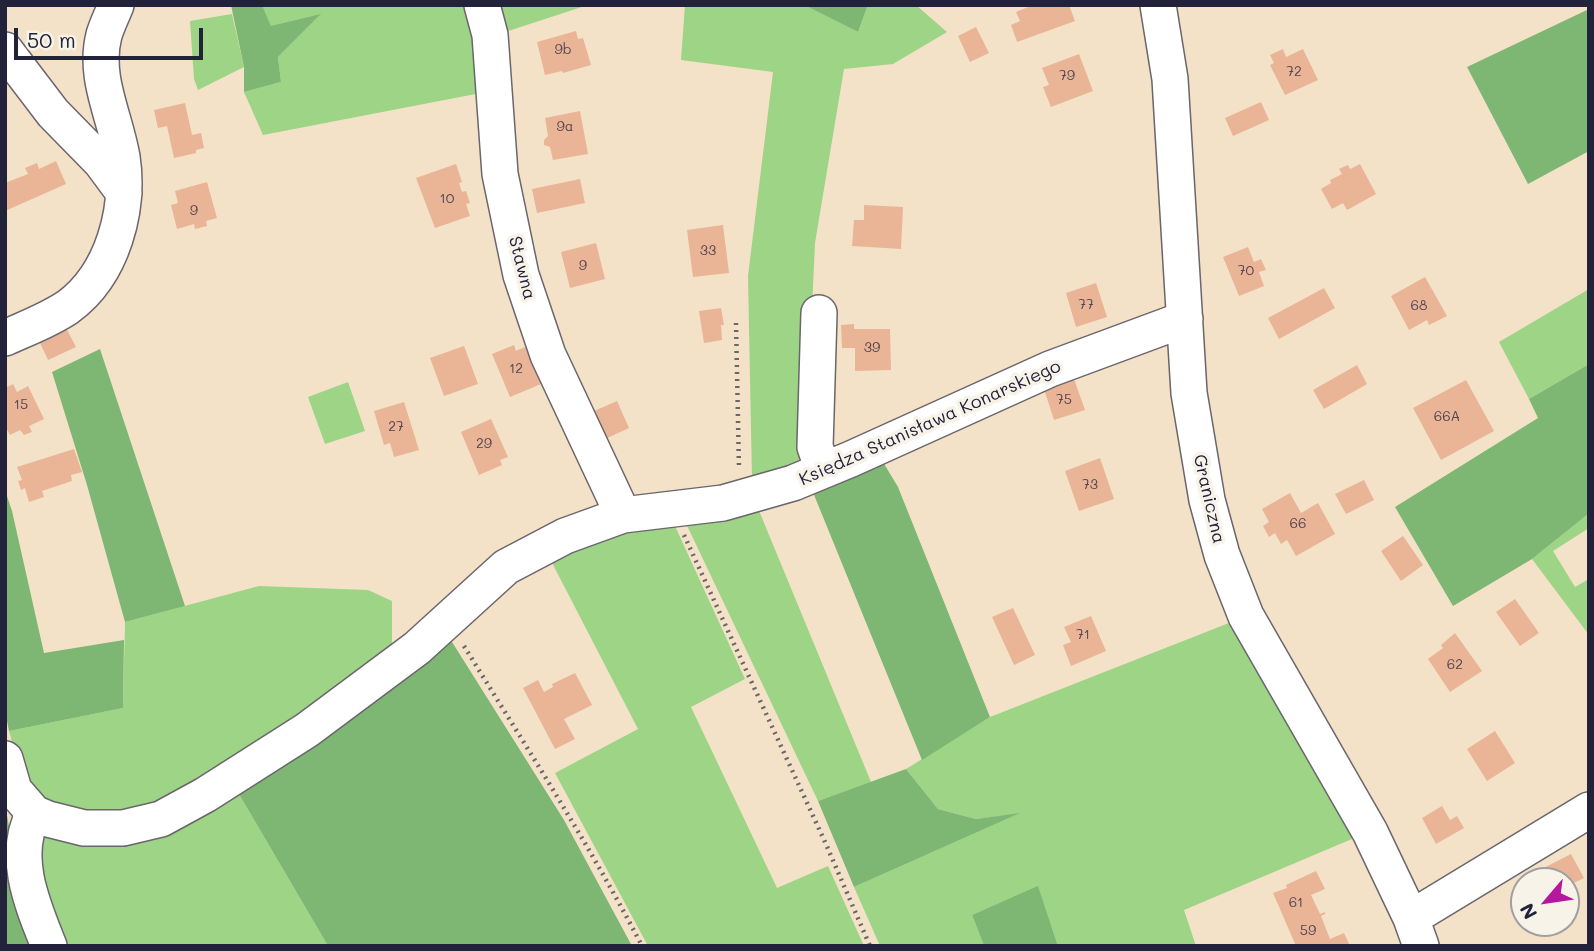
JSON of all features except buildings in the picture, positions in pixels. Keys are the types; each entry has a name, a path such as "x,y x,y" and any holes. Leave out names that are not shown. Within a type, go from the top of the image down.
{"street":[{"path":"5,338 51,317 85,292 108,256 123,213 122,157 103,87 101,69 104,35 116,5"},
{"name":"Stawna","path":"482,5 490,35 500,174 521,275 548,355 623,515"},
{"name":"Graniczna","path":"1158,5 1171,91 1189,393 1207,500 1245,617 1358,810 1416,932"},
{"path":"5,50 53,113 101,162 124,193"},
{"path":"819,313 815,447 823,470"},
{"name":"Księdza Stanisława Konarskiego","path":"34,813 84,828 123,828 161,819 307,730 416,648 506,567 565,536 623,515 723,503 793,483 1050,369 1185,319"},
{"path":"5,759 14,790 34,813 25,837 25,866 33,906 49,946"},
{"path":"1416,932 1589,810"}],"path":[{"path":"736,323 742,498"},
{"path":"672,509 870,946"},
{"path":"448,620 570,815 642,946"}],"green space":[{"path":"231,5 262,5 271,26 321,14 278,57 281,82 244,92 244,67"},
{"path":"262,5 471,5 486,92 263,135 244,92 281,82 278,57 320,15 271,27"},
{"path":"493,5 588,5 499,34"},
{"path":"685,5 804,5 858,32 868,5 916,5 947,32 893,64 844,69 815,243 805,462 752,480 748,276 773,72 681,60"},
{"path":"804,5 868,5 858,32"},
{"path":"1589,9 1589,151 1528,184 1467,67"},
{"path":"232,14 244,67 198,90 194,79 190,21"},
{"path":"1589,289 1589,364 1529,399 1499,342"},
{"path":"100,349 185,606 125,622 52,372"},
{"path":"1589,364 1587,515 1532,559 1453,606 1395,507 1538,418 1529,399"},
{"path":"348,382 365,431 325,444 308,397"},
{"path":"880,457 898,487 990,717 922,760 810,485"},
{"path":"5,490 44,653 124,640 123,708 9,731 5,711"},
{"path":"755,501 871,782 818,801 682,515"},
{"path":"1589,509 1589,528 1553,551 1575,587 1589,579 1589,635 1532,559 1587,515"},
{"path":"670,515 745,679 691,707 777,888 828,866 864,946 648,946 555,773 638,729 549,557"},
{"path":"259,586 368,590 392,601 392,655 306,721 132,818 77,818 45,801 22,776 9,731 123,708 125,622"},
{"path":"1234,621 1359,836 1184,910 1196,946 1058,946 1038,887 972,915 984,946 880,946 854,887 1017,814 976,819 938,809 906,769 990,717"},
{"path":"447,634 564,820 632,946 328,946 236,789"},
{"path":"906,769 938,809 976,819 1020,813 854,887 818,801"},
{"path":"236,789 328,946 57,946 41,909 38,836"},
{"path":"5,804 15,860 36,946 5,946"},
{"path":"1038,886 1058,946 984,946 972,915"}]}
